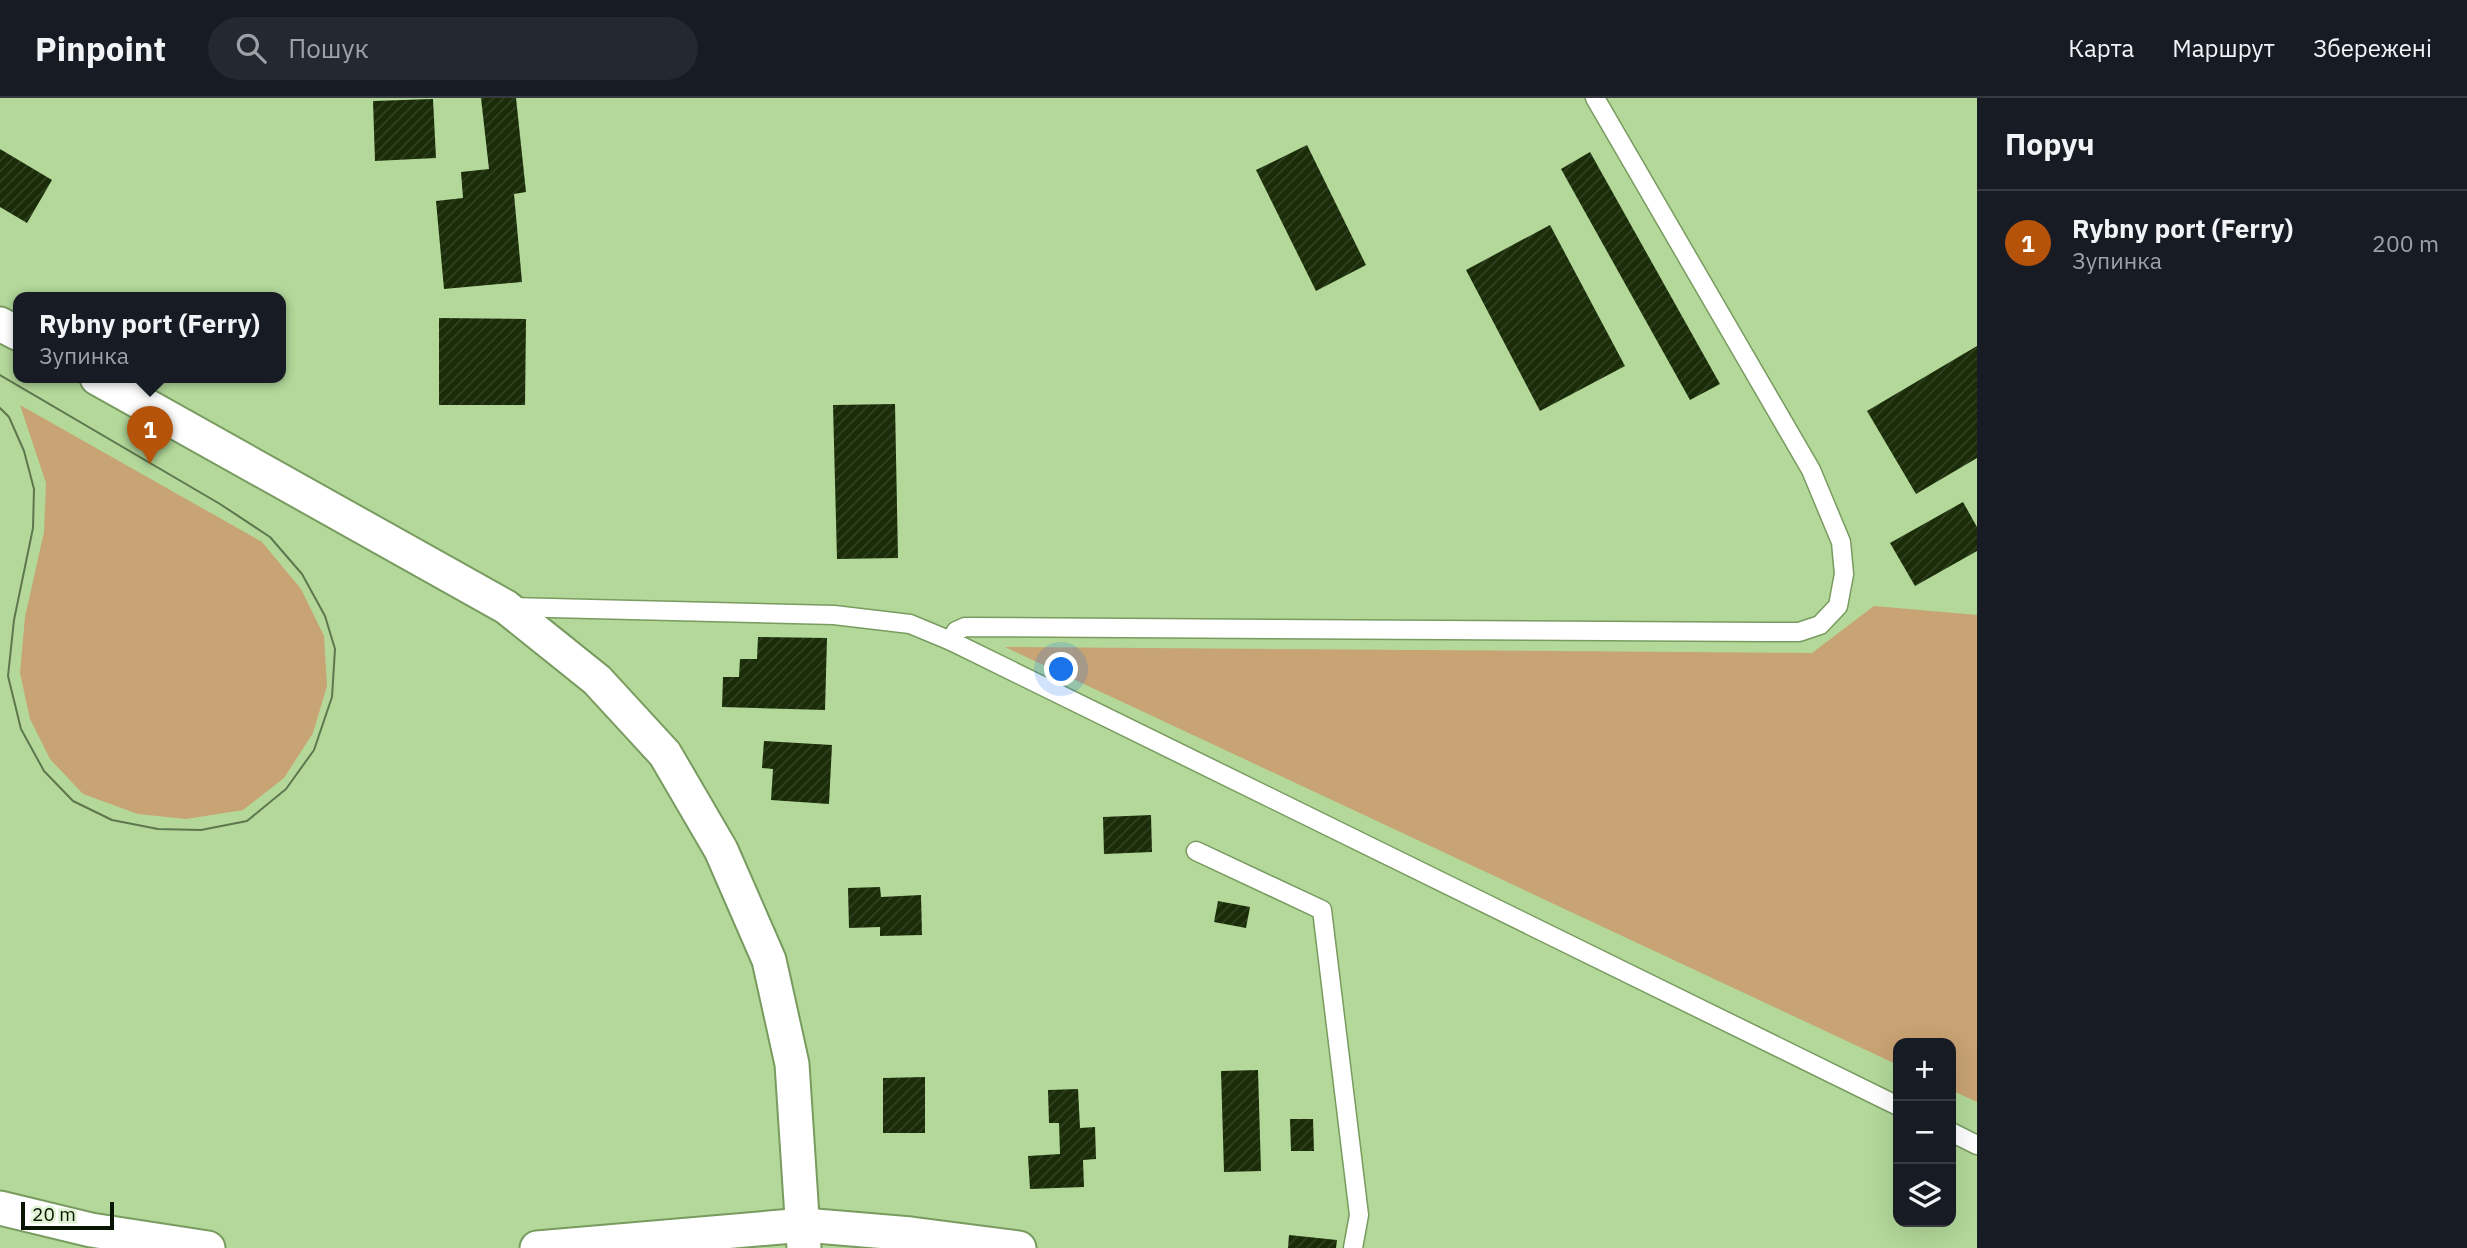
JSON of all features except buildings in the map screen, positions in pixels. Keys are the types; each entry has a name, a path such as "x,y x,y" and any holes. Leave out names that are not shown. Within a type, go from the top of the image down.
{"street":[{"path":"106,383 506,607 597,680 665,754 720,850 769,960 792,1064 804,1237"},
{"path":"0,1208 91,1230 208,1248"},
{"path":"537,1248 911,1234 1018,1248"}],"lane":[{"path":"951,640 956,631 965,627 1799,632 1820,625 1838,606 1843,574 1840,542 1811,470 1595,98"},
{"path":"506,607 834,615 909,624 951,640 1893,1104"},
{"path":"1196,851 1322,910 1359,1215 1353,1248"},
{"path":"1956,1134 1977,1145"}],"shaded area":[{"path":"20,405 262,542 301,589 324,636 327,686 313,733 284,778 243,810 186,819 138,814 83,794 50,759 30,719 20,673 25,617 44,532 46,483"},
{"path":"1874,606 1977,615 1977,1102 1956,1092 1956,1038 1893,1038 1893,1063 1005,647 1812,653"}],"tram line":[{"path":"0,375 13,383"},
{"path":"0,408 9,417 24,451 34,489 33,528 14,620 8,676 21,729 44,771 73,801 112,820 158,829 201,830 247,821 286,789 314,750 332,697 335,649 325,616 302,574 270,537 220,504 14,383"}],"place":[{"name":"Rybny port (Ferry)","path":"150,464"}]}
